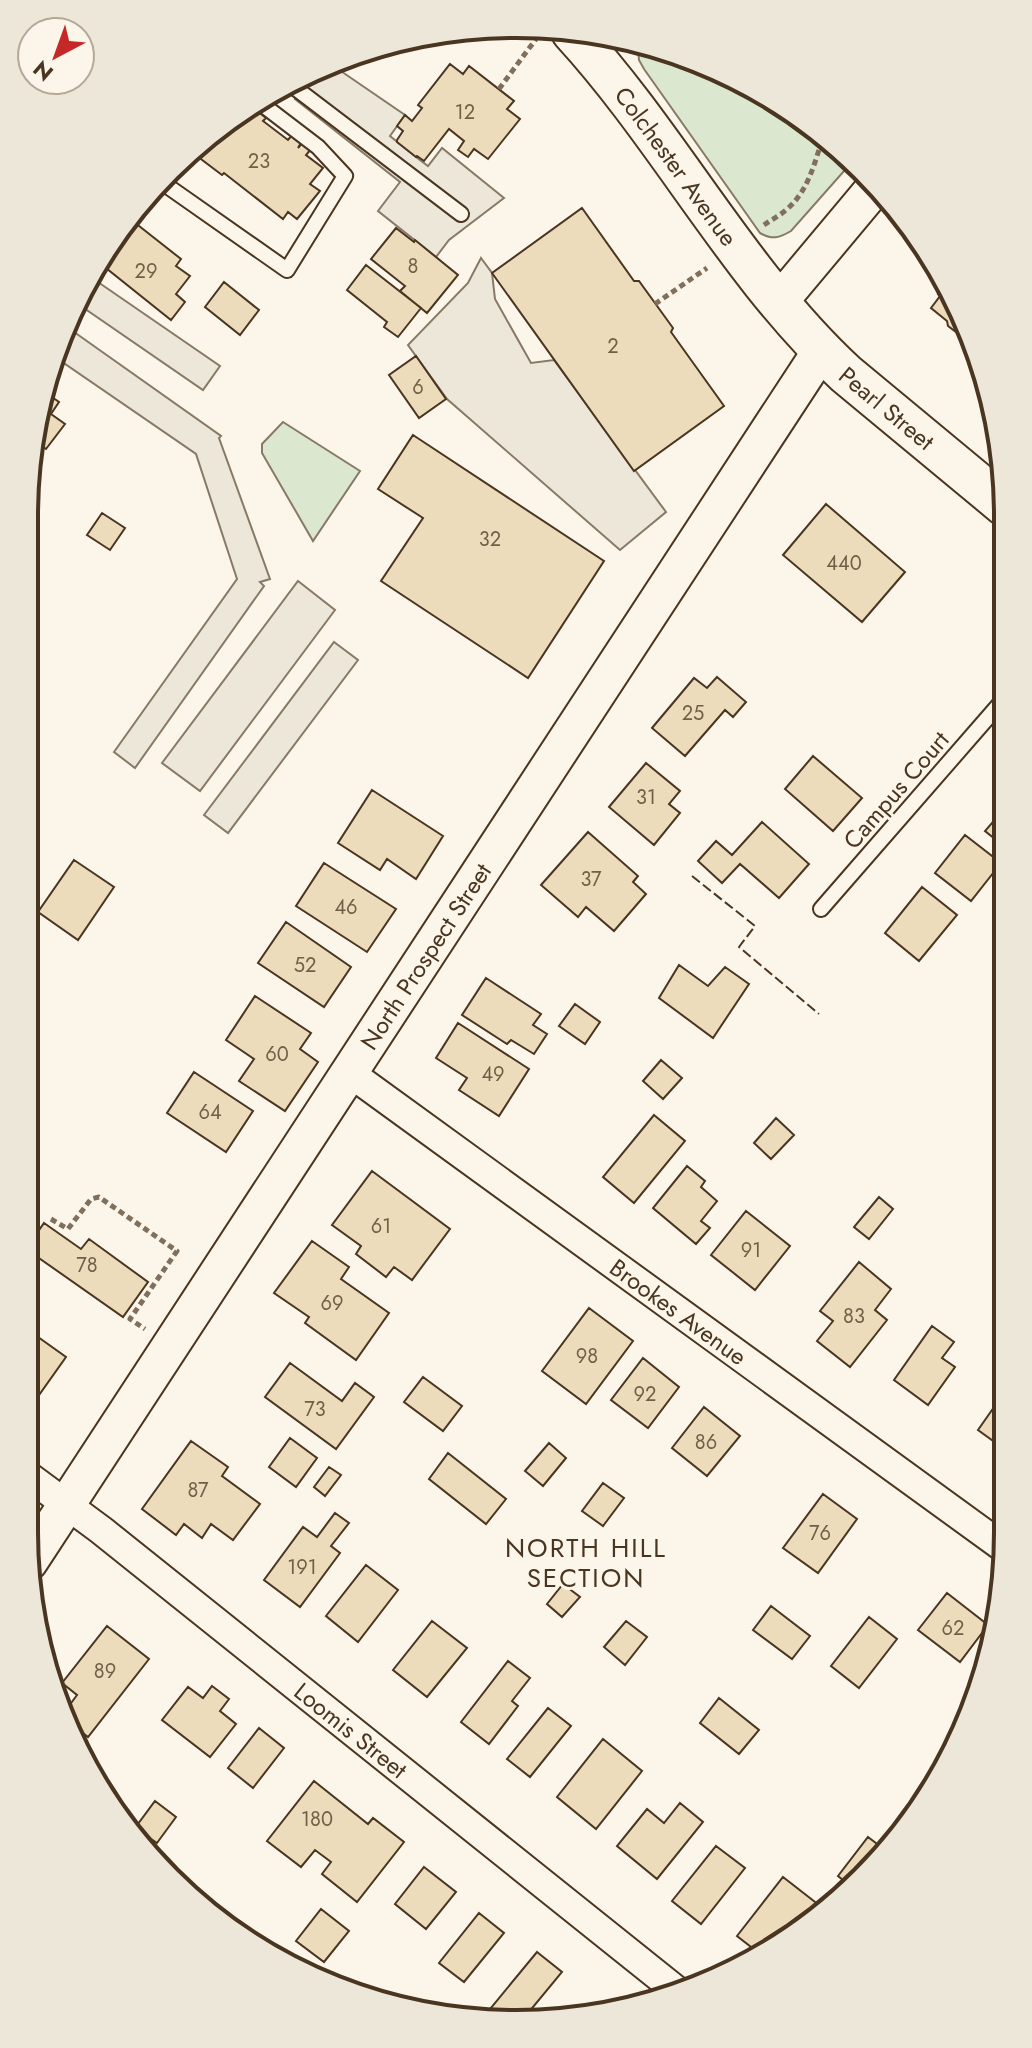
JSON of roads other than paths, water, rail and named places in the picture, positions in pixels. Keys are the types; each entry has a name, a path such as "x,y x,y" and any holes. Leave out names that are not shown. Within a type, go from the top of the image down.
{"main road":[{"name":"Colchester Avenue","path":"578,42 779,302"},
{"name":"Pearl Street","path":"779,302 821,351 846,374 993,496"}],"street":[{"path":"779,302 869,194"},
{"name":"North Prospect Street","path":"38,1547 821,351"},
{"name":"Brookes Avenue","path":"350,1073 994,1540"},
{"name":"Loomis Street","path":"38,1484 113,1540 670,1985"}],"lane":[{"path":"299,90 461,214"},
{"path":"169,187 287,270 345,176 318,147 267,108"},
{"name":"Campus Court","path":"821,909 994,710"}],"district":[{"name":"NORTH HILL SECTION","path":"586,1563"}]}
